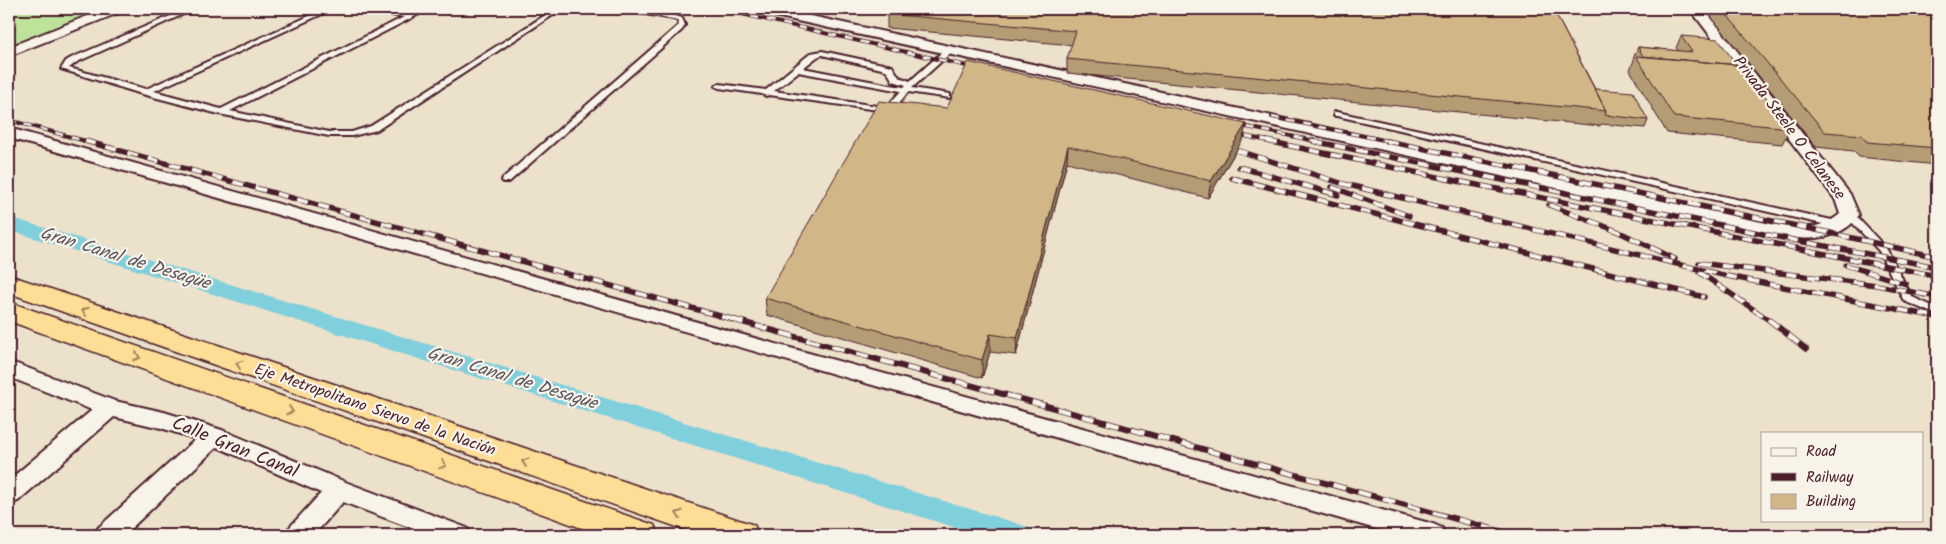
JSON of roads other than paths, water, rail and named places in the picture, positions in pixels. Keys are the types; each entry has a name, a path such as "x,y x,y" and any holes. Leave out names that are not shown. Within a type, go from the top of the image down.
{"highway":[{"name":"Eje Metropolitano Siervo de la Nación","path":"9,284 741,535"},
{"name":"Eje Metropolitano Siervo de la Nación","path":"9,311 641,535"}],"street":[{"path":"9,52 116,9"},
{"name":"Privada Steele O Celanese","path":"761,9 951,49 1742,224 1793,233 1813,233 1826,232 1846,220 1844,198 1697,9"},
{"path":"9,132 744,342 1433,535"},
{"name":"Calle Gran Canal","path":"9,369 110,408 164,420 214,436 339,490 458,535"},
{"path":"9,494 110,408"},
{"path":"107,535 214,436"},
{"path":"298,535 339,490"}],"lane":[{"path":"192,9 74,60 66,66 68,71 222,112 329,134 363,132 374,128 559,9"},
{"path":"145,92 330,9"},
{"path":"369,9 409,16"},
{"path":"222,112 426,9"},
{"path":"506,180 680,29 682,25 680,19 674,17 629,9"},
{"path":"719,86 881,109 891,107 911,84 951,49"},
{"path":"766,94 814,55 831,54 889,68 896,79 911,84"},
{"path":"797,68 905,90 947,96"},
{"path":"1337,114 1846,220 1883,250 1908,299 1937,312"}],"waterway":[{"name":"Gran Canal de Desagüe","path":"9,223 1016,535"}],"railway":[{"path":"720,9 980,69"},
{"path":"1272,117 1393,142"},
{"path":"9,120 89,142"},
{"path":"1232,124 1320,142"},
{"path":"1230,133 1273,142"},
{"path":"85,141 735,320"},
{"path":"1267,141 1452,180 1937,276"},
{"path":"1313,141 1788,239 1937,267"},
{"path":"1387,141 1826,232 1937,257"},
{"path":"1236,150 1344,184 1727,276 1937,317"},
{"path":"1239,167 1338,195"},
{"path":"1232,178 1704,297"},
{"path":"1332,187 1409,216"},
{"path":"1549,205 1617,231 1675,259"},
{"path":"1699,263 1877,285 1937,297"},
{"path":"1846,265 1906,284"},
{"path":"1699,272 1769,320"},
{"path":"731,319 1514,535"},
{"path":"1768,319 1806,349"}]}
